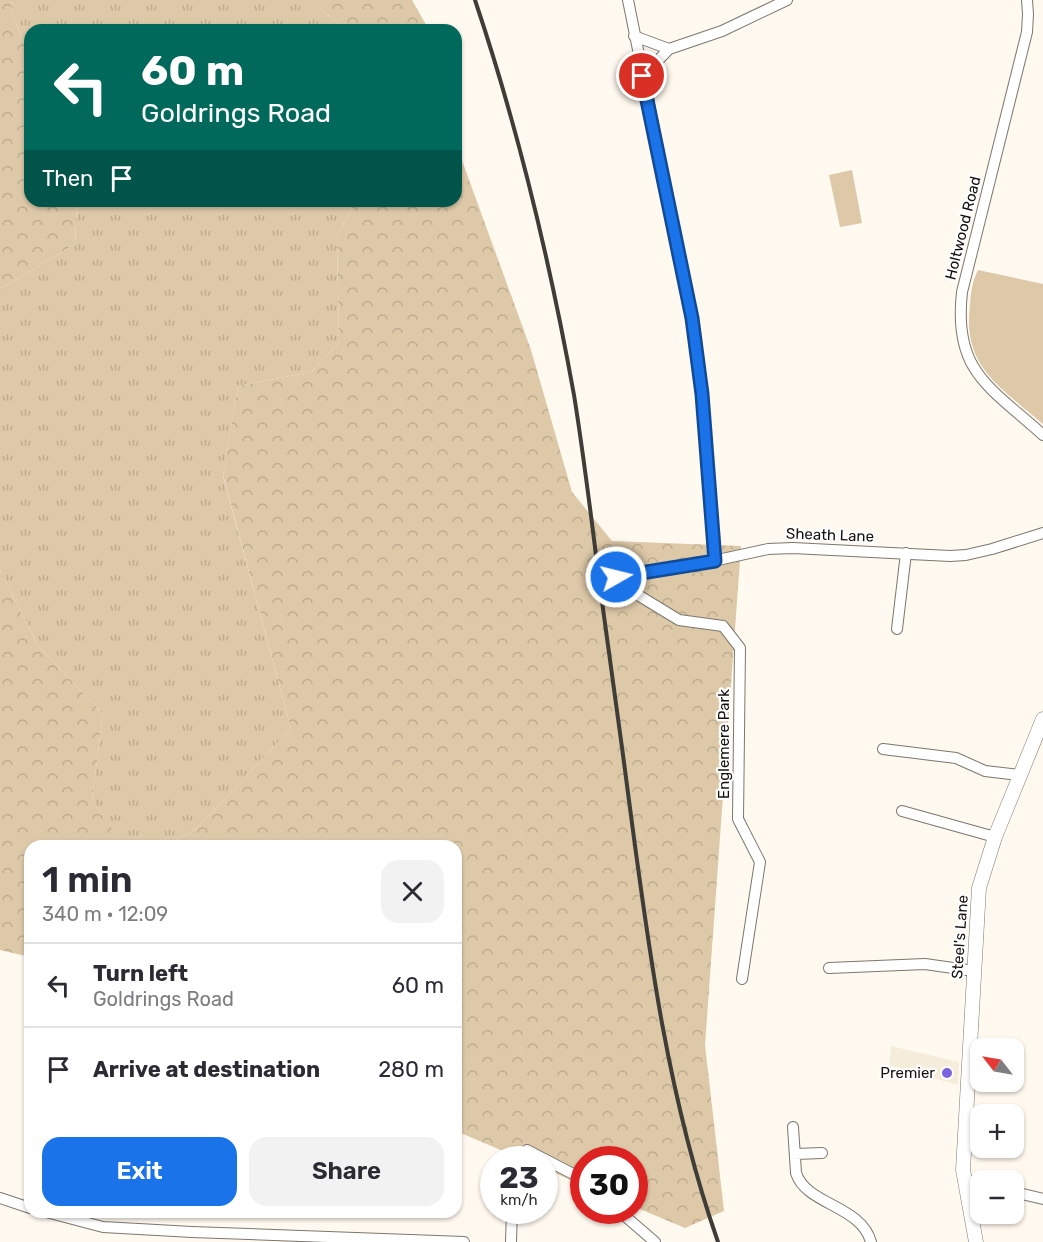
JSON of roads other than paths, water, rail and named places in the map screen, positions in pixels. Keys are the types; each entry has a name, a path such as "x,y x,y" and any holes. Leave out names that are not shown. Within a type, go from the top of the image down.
{"street":[{"path":"628,0 692,318 702,394 715,561"},
{"path":"642,76 669,49 722,31 787,0"},
{"name":"Holtwood Road","path":"1027,0 1027,32 962,292 960,311 965,351 973,369 983,381 1043,435"},
{"path":"634,36 669,49"},
{"name":"Sheath Lane","path":"621,576 715,561 768,549 966,555 1043,533"},
{"path":"897,629 906,553"},
{"name":"Englemere Park","path":"621,576 633,592 679,620 723,626 740,648 738,819 760,862 742,979"},
{"name":"Steel's Lane","path":"976,1242 963,1174 980,888 994,837 1043,719"},
{"path":"883,749 956,758 985,771 1019,775"},
{"path":"902,811 994,837"},
{"path":"829,968 926,964 974,971"},
{"path":"793,1127 796,1173 802,1185 860,1221 872,1242"},
{"path":"795,1154 822,1153"},
{"path":"963,1174 970,1178"},
{"path":"1024,1194 1043,1199"},
{"path":"0,1198 24,1206"},
{"path":"69,1218 103,1227 464,1242"},
{"path":"511,1242 512,1224"},
{"path":"634,1224 655,1242"}],"railway":[{"path":"475,0 519,146 565,345 582,450 639,879 658,1002 683,1123 718,1242"}],"place":[{"name":"Premier","path":"947,1073"}]}
